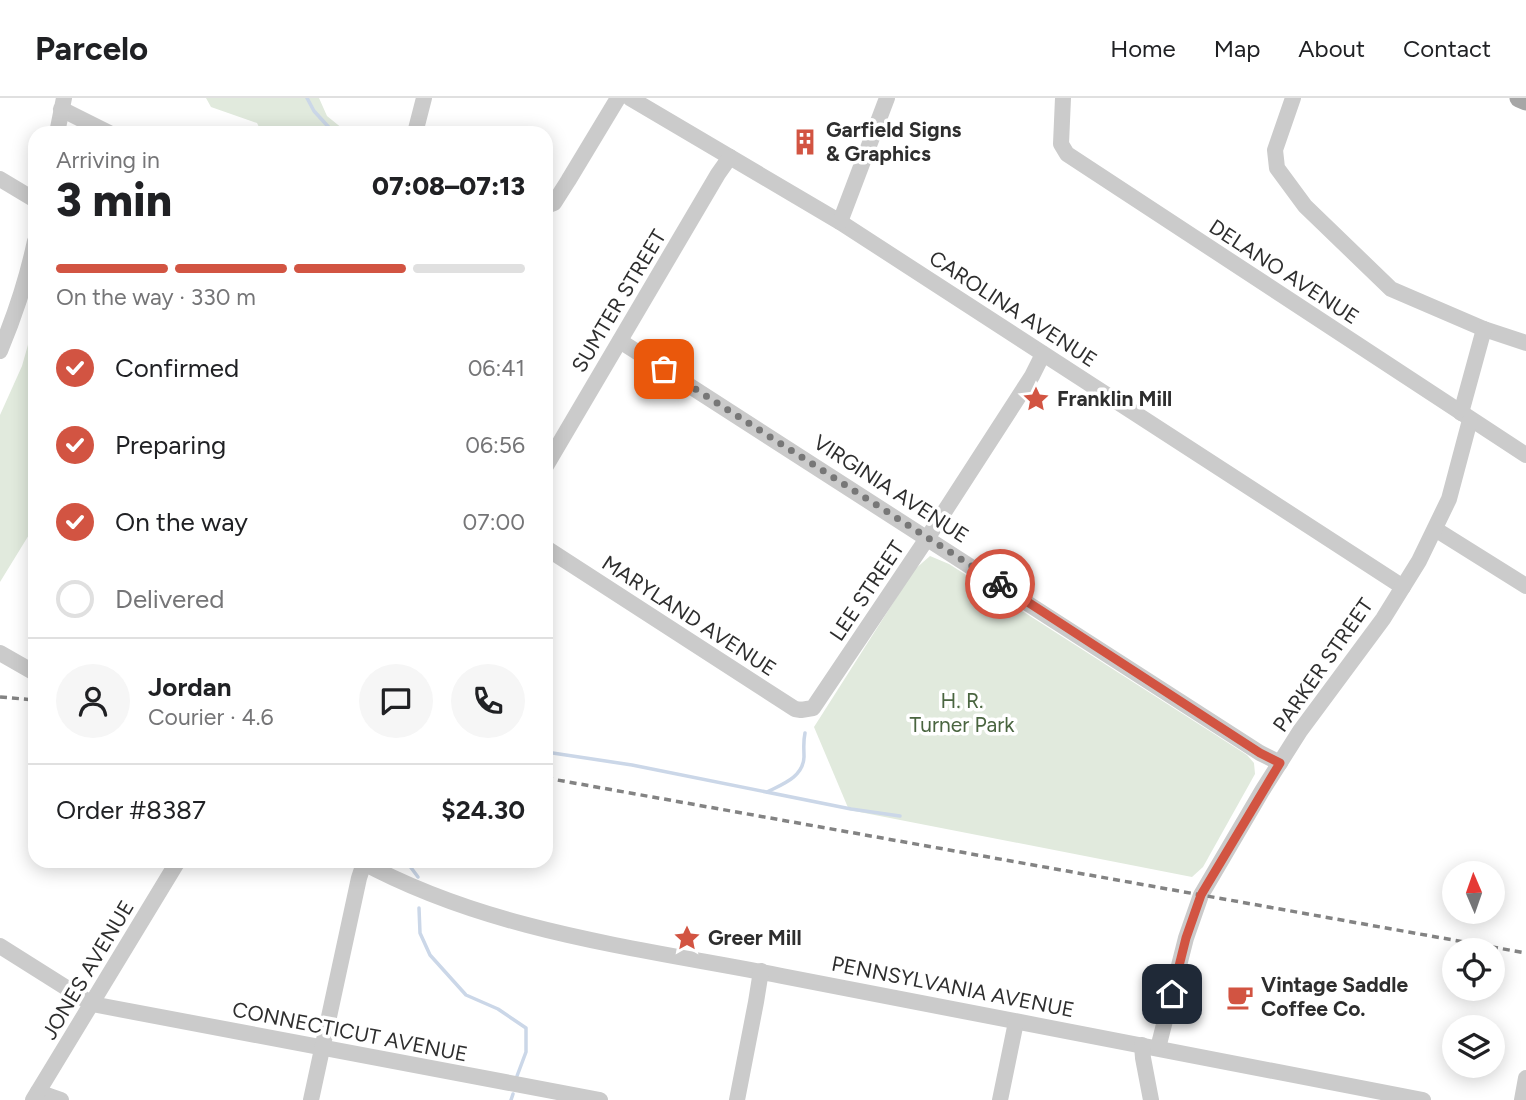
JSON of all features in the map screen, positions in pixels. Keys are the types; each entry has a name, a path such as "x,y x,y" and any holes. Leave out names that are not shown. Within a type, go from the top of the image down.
{"main road":[{"path":"1519,98 1526,101"}],"street":[{"path":"418,126 424,98"},
{"path":"553,203 618,98"},
{"name":"CAROLINA AVENUE","path":"630,98 840,222 1403,587"},
{"path":"840,222 887,98"},
{"name":"DELANO AVENUE","path":"1063,98 1061,144 1067,154 1526,455"},
{"path":"1293,98 1275,150 1277,168 1305,206 1391,289 1484,329 1526,343"},
{"path":"58,126 62,104 98,126"},
{"name":"SUMTER STREET","path":"553,454 730,157"},
{"path":"0,179 28,196"},
{"path":"0,351 28,268"},
{"name":"PARKER STREET","path":"1151,1100 1143,1058 1150,1046 1196,905 1300,731 1383,619 1419,561 1435,529 1449,499 1484,329"},
{"name":"VIRGINIA AVENUE","path":"620,341 1260,753 1280,763"},
{"name":"LEE STREET","path":"813,708 928,537 1032,376 1043,354"},
{"path":"1435,529 1526,586"},
{"name":"MARYLAND AVENUE","path":"553,553 795,709 813,708"},
{"path":"0,653 28,669"},
{"name":"JONES AVENUE","path":"36,1096 174,868"},
{"path":"311,1100 361,868"},
{"name":"PENNSYLVANIA AVENUE","path":"375,868 439,898 521,923 599,942 1423,1100"},
{"path":"0,946 92,1004"},
{"path":"737,1100 761,971"},
{"name":"CONNECTICUT AVENUE","path":"92,1004 600,1100"},
{"path":"1000,1100 1016,1022"},
{"path":"1522,1100 1526,1078"},
{"path":"36,1096 61,1100"}],"green space":[{"path":"206,98 319,98 327,116 339,126 258,126 257,123 211,107"},
{"path":"28,345 28,536 0,582 0,415 22,366"},
{"name":"H. R. Turner Park","path":"930,556 949,564 1247,755 1254,763 1255,774 1203,867 1192,877 849,810 814,727 914,570"}],"waterway":[{"path":"307,98 328,126"},
{"path":"767,792 791,779 800,770 804,757 805,733"},
{"path":"553,753 632,765 851,809 900,816"},
{"path":"411,868 418,877"},
{"path":"419,908 420,933 430,955 466,995 498,1009 526,1028 526,1052 517,1076"},
{"path":"511,1100 513,1094"}],"railway":[{"path":"0,697 28,699"},
{"path":"553,779 1526,953"}],"way so far":[{"path":"664,369 1000,584"}],"place":[{"name":"Garfield Signs & Graphics","path":"805,142"},
{"name":"Franklin Mill","path":"1036,399"},
{"name":"Greer Mill","path":"687,938"},
{"name":"Vintage Saddle Coffee Co.","path":"1240,997"}],"route":[{"path":"1000,584 1260,753 1280,763 1196,905 1172,994"}]}
